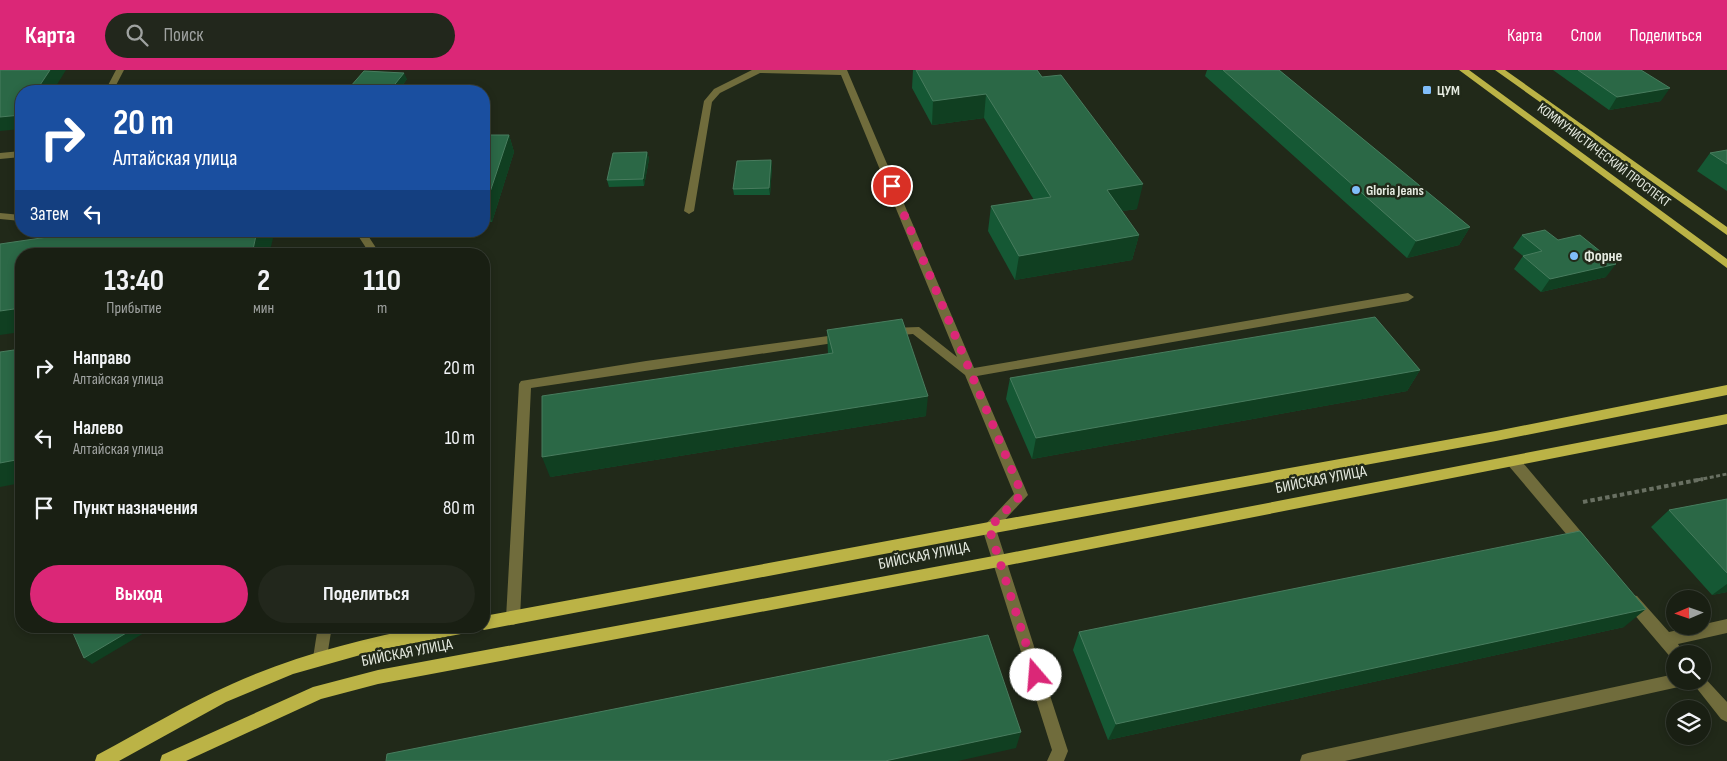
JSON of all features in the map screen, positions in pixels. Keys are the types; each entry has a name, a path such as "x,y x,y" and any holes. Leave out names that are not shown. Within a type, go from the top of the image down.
{"main road":[{"name":"КОММУНИСТИЧЕСКИЙ ПРОСПЕКТ","path":"1464,70 1727,264"},
{"name":"КОММУНИСТИЧЕСКИЙ ПРОСПЕКТ","path":"1499,70 1727,232"},
{"name":"БИЙСКАЯ УЛИЦА","path":"490,622 989,528 1474,440 1727,390"},
{"name":"БИЙСКАЯ УЛИЦА","path":"168,761 319,692 378,677 999,561 1727,419"},
{"name":"БИЙСКАЯ УЛИЦА","path":"103,761 239,689 321,658 378,642 428,633"}],"street":[{"path":"112,85 120,70"},
{"path":"689,211 708,102 717,90 757,70 844,72 1022,494 989,528 1060,751 1055,761"},
{"path":"0,156 15,155"},
{"path":"0,216 15,217"},
{"path":"364,237 371,248"},
{"path":"880,333 915,330 970,373 1408,297"},
{"path":"513,618 525,384 646,365 852,337"},
{"path":"1512,461 1590,552"},
{"path":"1622,589 1670,645"},
{"path":"1666,640 1727,626"},
{"path":"321,658 324,633"},
{"path":"1308,761 1666,684"},
{"path":"1707,690 1727,714"}],"path":[{"path":"1552,508 1727,474"}],"building":[{"path":"0,70 50,70 40,85 15,85 15,116 0,117"},
{"path":"916,70 1037,70 1042,77 1061,75 1143,184 1107,190 1139,235 1019,256 991,206 1051,197 986,94 933,101"},
{"path":"1223,70 1279,70 1470,227 1416,241"},
{"path":"1578,70 1641,70 1670,88 1617,97"},
{"path":"364,71 404,73 394,85 352,85"},
{"path":"490,135 509,135 490,192"},
{"path":"1727,150 1727,164 1710,153"},
{"path":"647,152 643,179 607,180 613,153"},
{"path":"771,160 769,188 733,189 737,161"},
{"path":"1545,230 1558,240 1580,235 1616,264 1550,279 1523,256 1542,251 1522,235"},
{"path":"48,237 256,237 253,248 15,248 15,309 0,311 0,244"},
{"path":"1375,317 1420,370 1036,438 1010,378"},
{"path":"902,319 928,396 542,457 542,396 833,353 827,330"},
{"path":"15,350 15,460 0,463 0,352"},
{"path":"1727,499 1727,573 1669,510"},
{"path":"1580,531 1646,609 1116,724 1079,632"},
{"path":"73,633 126,633 84,658"},
{"path":"988,635 1021,732 885,761 386,761 387,754"}],"place":[{"name":"ЦУМ","path":"1427,90"},
{"name":"Gloria Jeans","path":"1356,190"},
{"name":"Форне","path":"1574,256"}],"route":[{"path":"892,186 1022,494 989,528 1036,675"}]}
